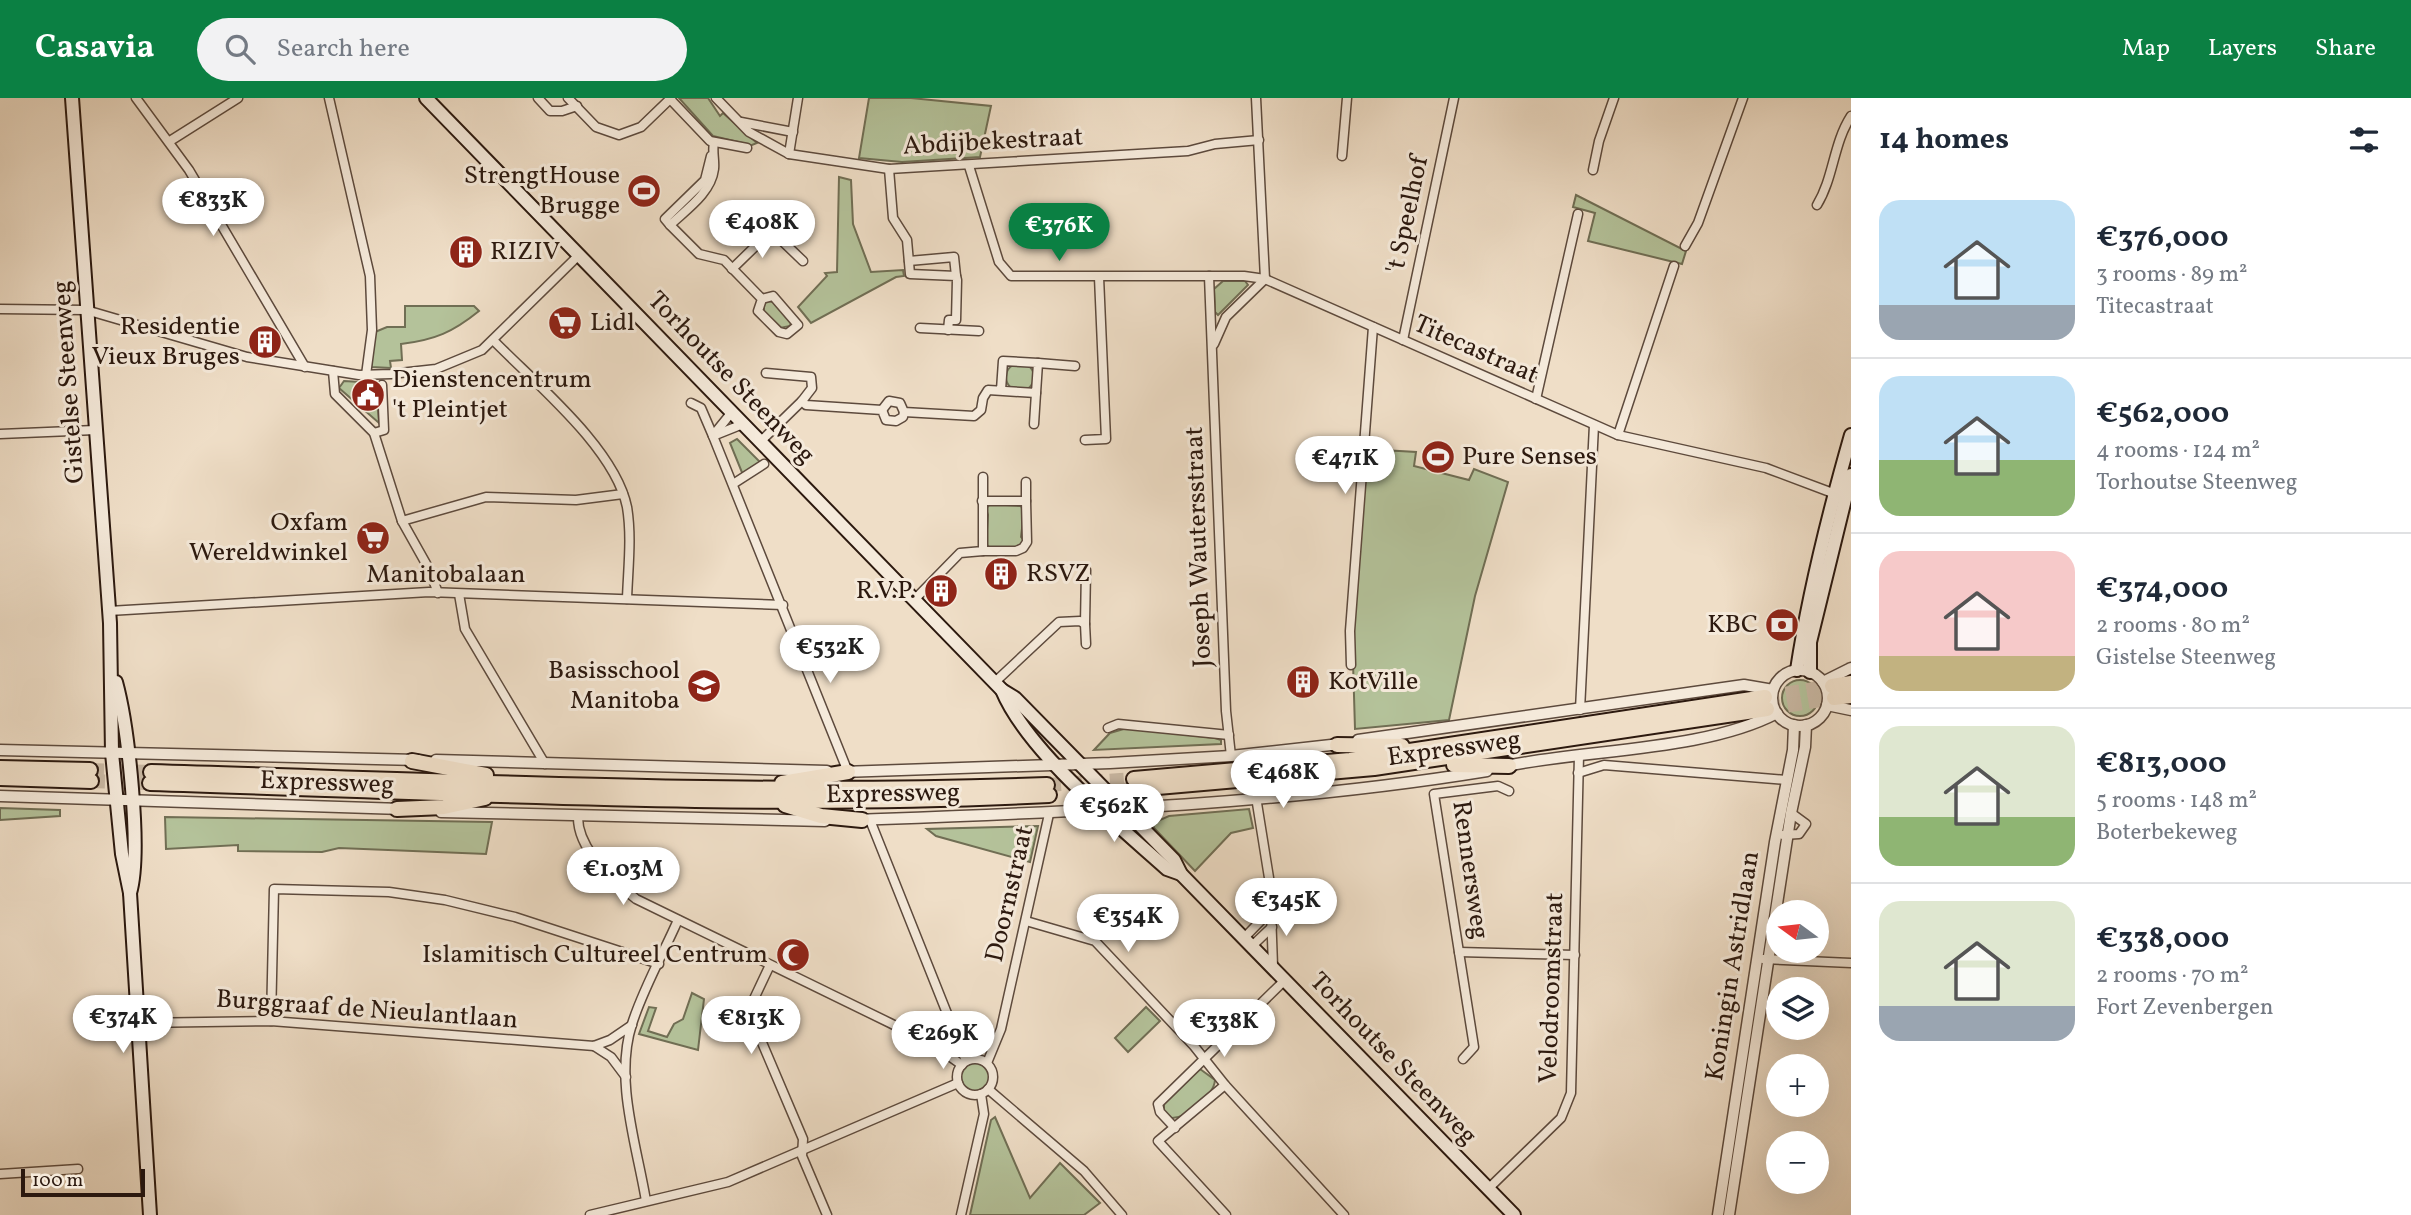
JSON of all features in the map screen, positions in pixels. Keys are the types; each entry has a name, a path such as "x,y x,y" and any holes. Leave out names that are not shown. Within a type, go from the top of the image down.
{"highway":[{"path":"1829,693 1851,683"},
{"path":"1829,693 1851,696"},
{"name":"Expressweg","path":"1134,784 1285,778 1771,702"},
{"path":"1337,745 1411,745 1450,765 1509,766"},
{"path":"397,809 444,807 506,788 498,776 412,761"},
{"path":"0,768 90,775 0,778"},
{"path":"760,789 848,772"},
{"name":"Expressweg","path":"151,777 506,788 770,801 960,799 1048,790 506,788"},
{"path":"770,801 821,816 866,820"}],"main road":[{"name":"Gistelse Steenweg","path":"72,98 109,611 112,753 123,801 150,1215"},
{"name":"Torhoutse Steenweg","path":"426,98 999,686 1015,698 1174,860 1181,874 1514,1215"},
{"path":"1804,671 1851,435"},
{"path":"1839,495 1851,475"},
{"name":"Gistelse Steenweg","path":"111,663 127,753 123,801"},
{"name":"Torhoutse Steenweg","path":"999,686 1008,705 1057,766 1100,810 1167,869 1181,874"}],"street":[{"path":"136,98 170,141 258,285 304,367"},
{"path":"170,141 237,98"},
{"path":"329,98 370,276 372,330 366,375"},
{"path":"538,98 550,111 577,106"},
{"path":"568,98 604,132 626,135 641,127 671,99 714,142 747,149"},
{"name":"Abdijbekestraat","path":"716,98 739,122 762,140 789,154 889,169 1188,151 1215,144 1259,140"},
{"path":"789,154 798,98"},
{"path":"1256,98 1265,279"},
{"path":"1342,156 1347,98"},
{"name":"'t Speelhof","path":"1403,341 1454,98"},
{"path":"1593,170 1599,141 1614,98"},
{"path":"1685,246 1698,223 1743,98"},
{"path":"1818,205 1828,183 1839,137 1851,116"},
{"path":"739,122 793,132"},
{"path":"714,142 711,156 715,165 710,186 670,225 699,254 724,260 762,299"},
{"name":"Titecastraat","path":"969,166 999,262 1008,274 1023,278 1209,276 1265,279 1618,435 1766,468 1839,495"},
{"path":"889,169 893,218 907,240 910,274 956,276"},
{"path":"754,214 803,261"},
{"path":"1536,400 1578,214"},
{"path":"732,269 771,231"},
{"path":"0,309 86,310 232,354 333,371 366,375 436,369 480,352 579,255"},
{"path":"909,261 954,257 956,320"},
{"path":"1618,435 1674,266"},
{"name":"Joseph Wautersstraat","path":"1209,276 1227,719 1231,756"},
{"path":"1085,440 1106,439 1099,277"},
{"name":"Joseph Wautersstraat","path":"1212,358 1215,338 1223,322 1265,279"},
{"path":"773,296 798,325 787,334 779,332 758,311 762,299 773,296"},
{"path":"948,330 949,320 964,320 963,331"},
{"path":"1351,665 1350,631 1373,327"},
{"path":"920,328 979,331"},
{"path":"493,340 603,455 623,494 629,533 627,599"},
{"path":"1001,390 1003,361 1075,366"},
{"path":"1034,424 1038,363"},
{"path":"333,371 335,394 374,433 402,521 429,569 438,593"},
{"path":"761,441 812,388 811,377 766,373"},
{"path":"374,433 384,430 382,385"},
{"path":"904,412 974,416 981,410 984,393 1001,390 1036,393"},
{"path":"802,401 806,405 882,410"},
{"path":"895,401 903,406 904,412 901,420 889,421 883,418 882,410 884,403 895,401"},
{"path":"691,403 701,408 713,436 848,772"},
{"path":"713,436 733,412"},
{"path":"713,436 743,424"},
{"path":"1580,710 1594,425"},
{"path":"0,434 95,430"},
{"path":"733,484 764,464"},
{"path":"982,477 982,551"},
{"path":"915,599 960,553 1016,551 1023,548 1027,542 1026,482"},
{"path":"402,521 486,497 576,500 623,494"},
{"path":"982,501 1026,501"},
{"path":"1086,570 1086,644"},
{"name":"Manitobalaan","path":"109,611 438,593 782,605"},
{"path":"459,593 465,629 545,764"},
{"path":"999,686 1059,622 1080,621 1085,624"},
{"path":"1851,668 1829,693 1820,717 1806,725 1794,725 1771,702 1783,676 1804,671 1829,693 1851,710"},
{"name":"Expressweg","path":"0,750 848,772 1057,766 1231,756 1337,745 1744,685 1771,702 1750,727 1509,766 1356,788 1049,814 866,820 578,816 0,796"},
{"path":"1108,728 1118,724 1229,735"},
{"name":"Koningin Astridlaan","path":"1775,900 1794,725"},
{"name":"Koningin Astridlaan","path":"1729,1215 1733,1155 1757,959 1782,834 1791,813 1805,747 1806,725"},
{"name":"Velodroomstraat","path":"1488,1189 1555,1125 1567,1107 1572,1080 1579,755"},
{"path":"1578,773 1604,765 1786,780"},
{"name":"Rennersweg","path":"1509,791 1499,786 1434,794 1459,952 1575,955"},
{"path":"1256,797 1271,910 1273,966"},
{"path":"1782,834 1799,834 1806,824 1791,813"},
{"name":"Doornstraat","path":"987,1063 998,1041 1049,814"},
{"path":"578,816 578,830 609,876 636,899 935,1046 964,1063"},
{"path":"866,820 964,1063"},
{"path":"271,1021 274,889 389,892 445,900 515,917 659,964"},
{"path":"1248,942 1271,910"},
{"path":"646,1201 626,1077 632,1025 678,920"},
{"path":"1026,921 1094,941 1206,1059 1225,1085 1344,1215"},
{"path":"1248,942 1272,927"},
{"path":"1459,952 1474,1047 1463,1059"},
{"path":"1757,959 1766,960"},
{"path":"1829,961 1851,962"},
{"name":"Koningin Astridlaan","path":"1718,1215 1733,1155 1768,963"},
{"path":"770,965 753,1001 752,1019 803,1139 802,1156 827,1215"},
{"path":"1175,1128 1160,1112 1158,1104 1285,980"},
{"name":"Burggraaf de Nieulantlaan","path":"138,1023 271,1021 594,1046"},
{"path":"594,1046 610,1040 632,1025"},
{"path":"594,1046 611,1057 626,1077"},
{"path":"961,1215 984,1114 985,1091 993,1073 987,1063 977,1059 964,1063 957,1073 958,1083 970,1094 985,1091"},
{"path":"590,1215 728,1182 958,1083"},
{"path":"1225,1085 1158,1141 1226,1215"},
{"path":"985,1091 1084,1171 1122,1215"},
{"path":"0,1174 78,1169"}],"green space":[{"path":"679,98 708,98 720,116 723,113 757,143 747,147 747,144 713,136"},
{"path":"869,98 911,98 991,106 980,157 902,162 859,158"},
{"path":"839,177 851,180 853,224 871,272 903,270 904,276 896,277 811,323 798,307 827,276 825,273 837,272"},
{"path":"1576,195 1686,251 1682,264 1588,241 1595,213 1573,207"},
{"path":"1223,281 1245,281 1248,285 1218,315 1215,312 1214,289"},
{"path":"767,301 774,302 791,323 790,326 780,328 764,311"},
{"path":"405,306 474,306 479,311 443,334 401,344 402,360 390,361 391,368 371,367 375,332 387,327 405,327"},
{"path":"1020,363 1030,367 1034,377 1030,387 1020,391 1010,387 1006,377 1010,367"},
{"path":"344,381 376,383 379,423 339,388"},
{"path":"737,439 761,463 743,475 730,443"},
{"path":"1365,449 1416,452 1414,466 1469,480 1474,469 1508,482 1475,596 1449,720 1355,729 1352,629"},
{"path":"990,504 1021,506 1024,512 1021,537 1024,540 1019,548 990,548 986,544 986,509"},
{"path":"1800,680 1813,685 1818,698 1813,711 1800,716 1787,711 1782,698 1787,685"},
{"path":"1127,728 1215,738 1221,740 1221,744 1094,750 1110,733"},
{"path":"0,808 60,810 60,816 0,820"},
{"path":"1249,809 1253,828 1231,833 1195,871 1154,828 1153,823 1169,816"},
{"path":"165,817 492,822 486,854 339,848 322,852 238,851 238,845 166,849"},
{"path":"1038,826 1030,862 936,836 927,829"},
{"path":"692,993 704,999 698,1050 639,1034 649,1007 656,1008 648,1031 667,1037 674,1024 683,1019"},
{"path":"1146,1007 1160,1021 1128,1052 1115,1038"},
{"path":"975,1062 986,1066 990,1077 986,1088 975,1092 964,1088 960,1077 964,1066"},
{"path":"1200,1069 1215,1080 1210,1092 1184,1115 1171,1118 1164,1113 1164,1102"},
{"path":"995,1117 1030,1198 1060,1163 1100,1203 1084,1215 970,1215 991,1120"}],"tunnel":[{"path":"1765,697 1832,686"},
{"path":"1767,709 1834,698"},
{"path":"90,770 151,772"},
{"path":"1047,785 1134,779"},
{"path":"91,781 150,783"},
{"path":"1075,793 1135,789"}],"place":[{"name":"StrengtHouse Brugge","path":"644,191"},
{"name":"RIZIV","path":"466,252"},
{"name":"Lidl","path":"565,323"},
{"name":"Residentie Vieux Bruges","path":"265,342"},
{"name":"Dienstencentrum 't Pleintjet","path":"368,395"},
{"name":"Pure Senses","path":"1438,457"},
{"name":"Oxfam Wereldwinkel","path":"373,538"},
{"name":"RSVZ","path":"1001,574"},
{"name":"R.V.P.","path":"941,591"},
{"name":"KBC","path":"1782,625"},
{"name":"KotVille","path":"1303,682"},
{"name":"Basisschool Manitoba","path":"704,686"},
{"name":"Islamitisch Cultureel Centrum","path":"793,955"}]}
